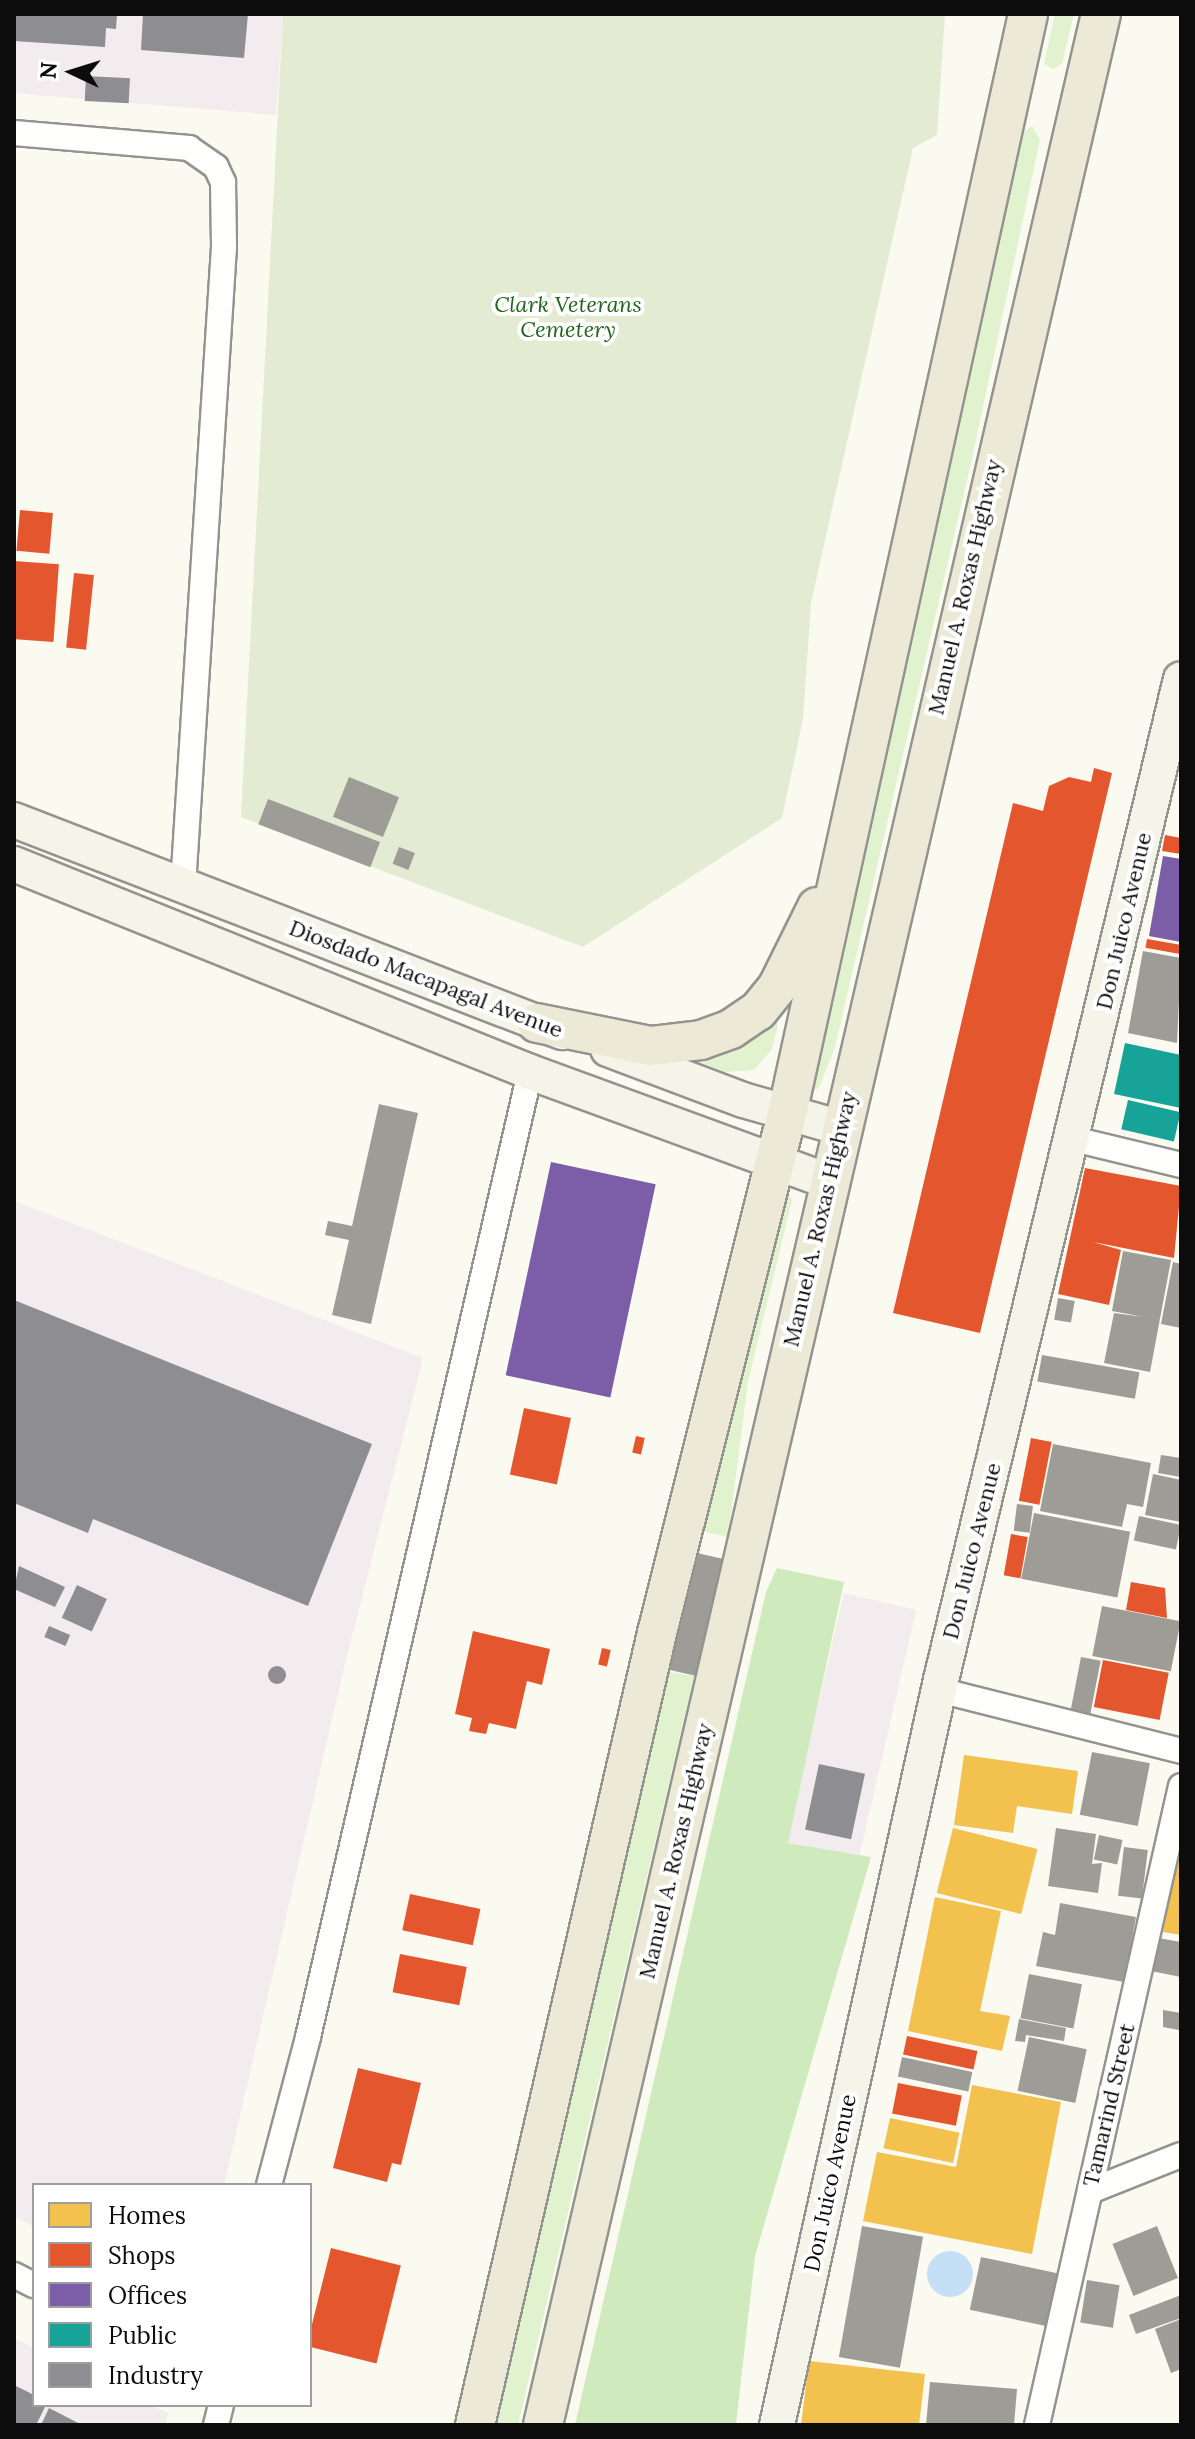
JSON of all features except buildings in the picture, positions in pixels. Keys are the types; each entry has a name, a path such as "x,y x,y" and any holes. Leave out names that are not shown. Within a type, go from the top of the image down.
{"main road":[{"path":"475,2425 657,1633 787,1114 1028,14"},
{"name":"Manuel A. Roxas Highway","path":"543,2425 828,1181 1101,14"},
{"name":"Don Juico Avenue","path":"777,2425 939,1690 1181,679"},
{"name":"Diosdado Macapagal Avenue","path":"14,820 537,1023 787,1114 841,1128"},
{"path":"537,1023 650,1046 701,1040 731,1029 758,1011 778,986 840,862"},
{"name":"Diosdado Macapagal Avenue","path":"14,864 530,1072 828,1181"}],"street":[{"path":"14,133 189,148 216,167 223,182 224,247 183,886"},
{"path":"270,2183 308,2037 530,1072"},
{"path":"1073,1139 1181,1165"},
{"path":"939,1690 1181,1751"},
{"name":"Tamarind Street","path":"1037,2425 1181,1786"},
{"path":"1090,2191 1181,2155"},
{"path":"14,2275 32,2284"}],"shaded area":[{"path":"14,14 283,14 276,115 14,93"},
{"path":"14,1201 423,1358 342,1676 224,2183 32,2183 32,2225 14,2217"},
{"path":"844,1593 916,1610 859,1859 786,1842"},
{"path":"14,2338 32,2347 32,2407 155,2407 168,2413 165,2425 14,2425"}],"green space":[{"name":"Clark Veterans Cemetery","path":"283,14 945,14 937,135 913,148 811,603 803,719 782,818 583,947 241,817"},
{"path":"1055,14 1074,14 1062,64 1053,69 1044,64"},
{"path":"1032,126 1040,140 971,463 835,1047 819,1088 812,1090 1013,172 1024,132"},
{"path":"775,1015 778,1025 772,1049 754,1070 725,1072 688,1057"},
{"path":"786,1190 792,1200 748,1382 728,1537 701,1531"},
{"path":"777,1568 844,1582 788,1843 871,1857 755,2256 736,2425 575,2425 766,1592"},
{"path":"668,1672 694,1676 518,2425 495,2425"}],"water":[{"path":"950,2251 966,2258 973,2274 966,2290 950,2297 934,2290 927,2274 934,2258"}]}
